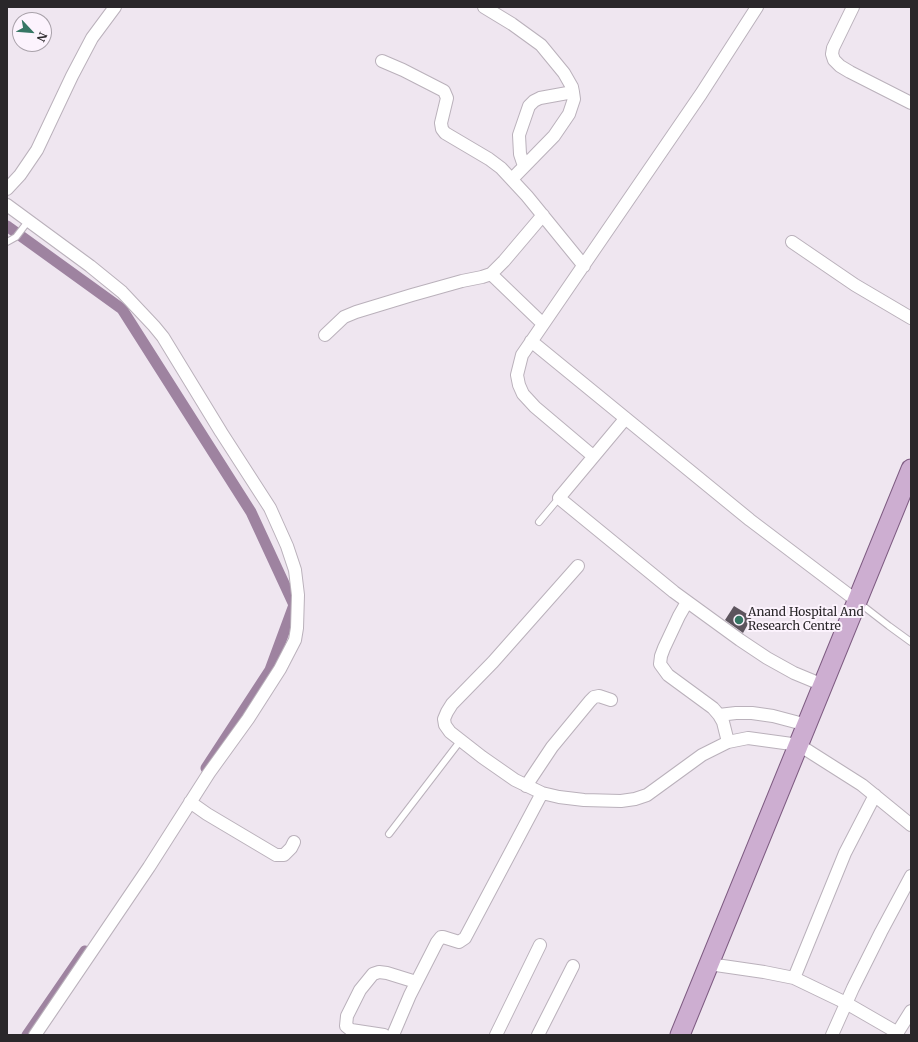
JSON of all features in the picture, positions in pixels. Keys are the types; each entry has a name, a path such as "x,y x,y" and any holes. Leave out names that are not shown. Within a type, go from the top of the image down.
{"main road":[{"path":"680,1035 911,469"}],"street":[{"path":"7,189 37,150 72,76 92,38 115,7"},
{"path":"484,7 512,24 541,45 564,73 572,87 573,92 574,99 569,114 554,136 512,179"},
{"path":"593,456 535,407 523,394 517,375 522,355 702,94 757,7"},
{"path":"853,7 834,48 832,54 834,60 850,72 911,103"},
{"path":"382,61 403,70 447,94 441,123 442,129 450,136 489,159 501,168 543,215 584,266"},
{"path":"524,166 520,154 519,135 529,106 540,98 573,92"},
{"path":"7,205 26,224 90,266 122,292 163,337 270,508 287,546 295,570 299,612 297,628 292,646 265,694 209,773 149,866 35,1035"},
{"path":"325,334 344,317 356,312 491,274 501,265 543,215"},
{"path":"792,242 855,285 911,318"},
{"path":"491,274 543,324"},
{"path":"531,341 750,520 857,601"},
{"path":"626,419 593,456 559,498 687,602 740,640 767,658 794,673 823,685"},
{"path":"578,566 493,662 452,704 444,719 445,725 450,732 482,757 515,780 542,793 558,797 584,800 621,801 647,795 702,755 728,742 748,738 799,745 846,774 875,795 911,825"},
{"path":"687,602 664,648 660,664 668,675 713,708 723,722 728,742"},
{"path":"526,786 552,747 590,701 594,697 599,696 611,700"},
{"path":"719,715 752,713 773,716 807,725"},
{"path":"393,1035 416,982 437,942 441,937 446,937 459,942 465,938 542,793"},
{"path":"794,978 845,852 875,795"},
{"path":"190,802 276,855 284,855 294,842"},
{"path":"832,1035 887,920 911,876"},
{"path":"496,1035 540,945"},
{"path":"709,964 794,978 846,1003 897,1034 911,1011"},
{"path":"538,1035 573,966"},
{"path":"384,1035 355,1030 346,1026 347,1016 360,990 373,974 379,972 416,982"}],"lane":[{"path":"7,242 16,237 26,224"},
{"path":"539,522 559,498"},
{"path":"857,601 911,642"},
{"path":"389,834 461,740"}],"building":[{"path":"734,606 752,617 743,633 725,620"}],"waterway":[{"path":"7,226 122,309 251,512 294,605 270,670 206,768"},
{"path":"27,1035 85,951"}],"place":[{"name":"Anand Hospital And Research Centre","path":"739,620"}]}
